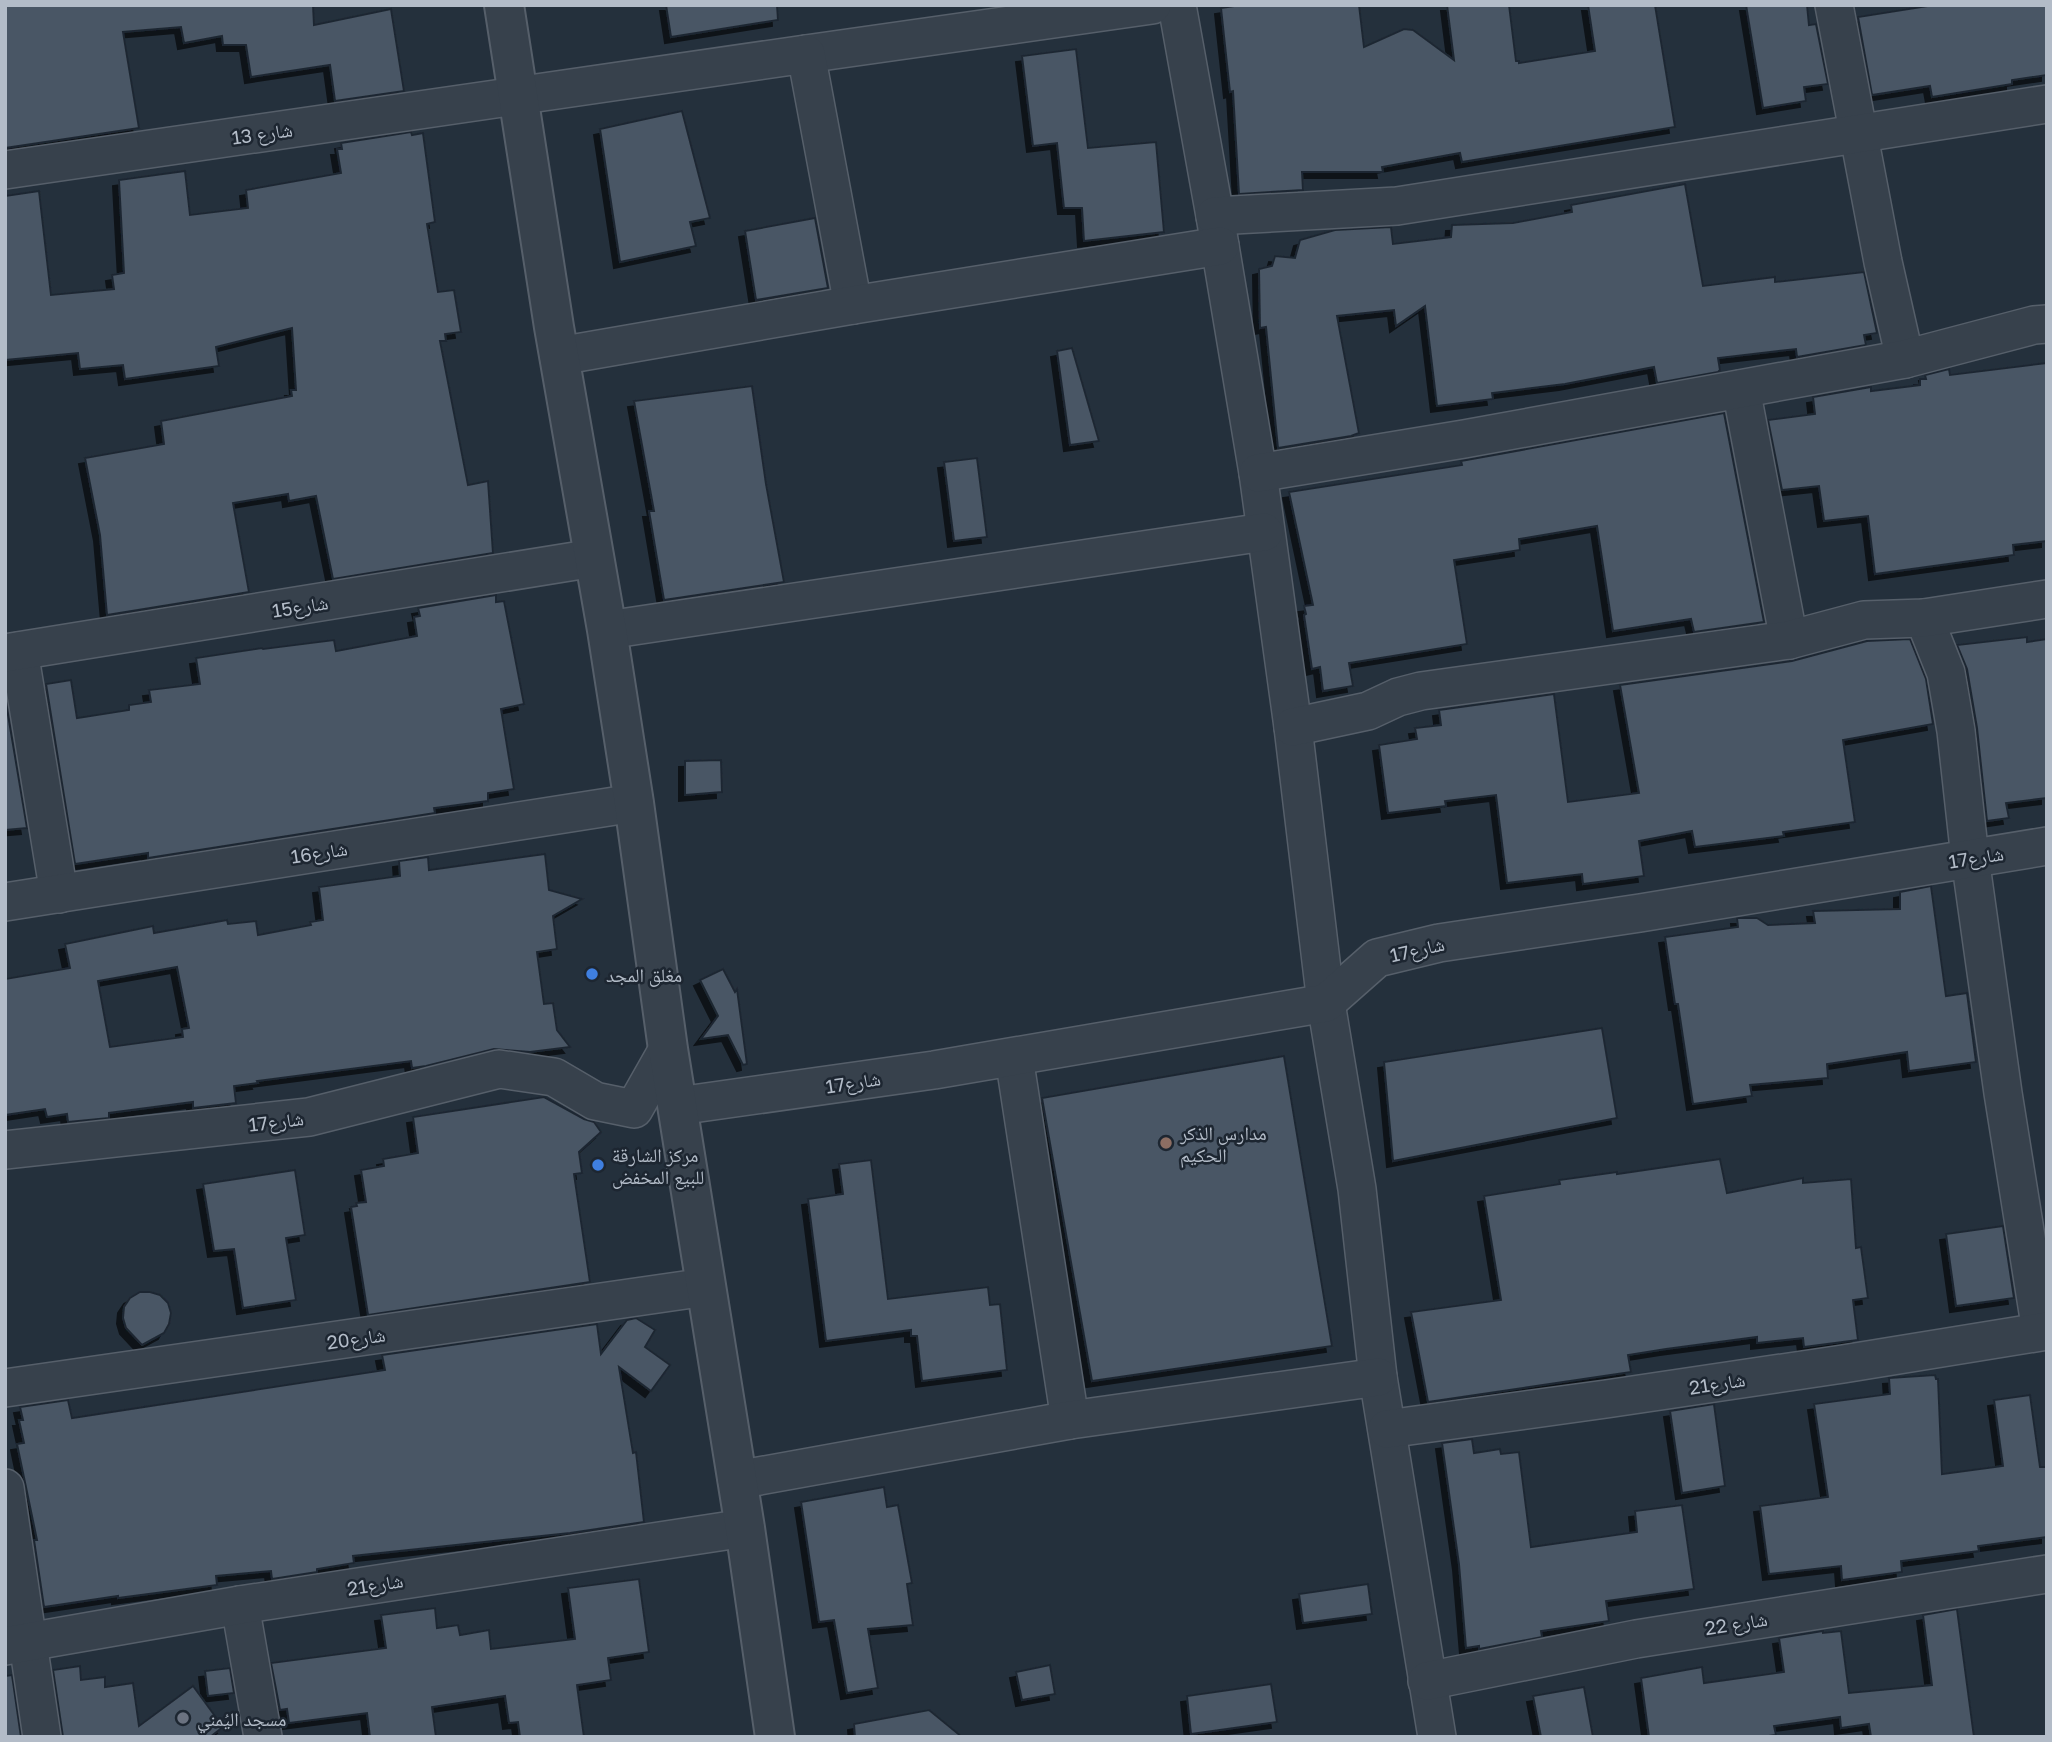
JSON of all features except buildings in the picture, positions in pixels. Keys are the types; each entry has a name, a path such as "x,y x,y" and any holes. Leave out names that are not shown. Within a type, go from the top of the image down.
{"street":[{"path":"504,5 559,356 607,630 668,1049 745,1528 775,1737"},
{"name":"شارع 13","path":"5,170 1152,5"},
{"path":"1177,5 1258,473 1264,532 1293,727 1326,1003 1357,1189 1378,1377 1437,1737"},
{"path":"1834,5 1883,262 1905,359"},
{"path":"806,54 853,304"},
{"path":"559,356 853,304 1218,231 1397,206 2047,104"},
{"path":"1258,473 1905,359 2034,325 2047,324"},
{"path":"1741,388 1789,640"},
{"path":"607,630 1264,532"},
{"name":"شارع15","path":"12,652 594,558"},
{"path":"1293,727 1368,711 1398,697 1421,691 1789,640 1864,620 1924,618 2047,599"},
{"path":"1924,618 1946,673 1956,730 1970,858 2003,1093 2044,1331"},
{"path":"12,652 59,894"},
{"name":"شارع16","path":"5,902 634,803"},
{"name":"شارع17","path":"678,1107 1014,1057 1326,1003 1377,958 1439,943 2047,846"},
{"name":"شارع17","path":"5,1150 309,1117 499,1069 554,1077 596,1101 634,1109 668,1049"},
{"path":"1014,1057 1070,1420"},
{"name":"شارع20","path":"5,1388 706,1287"},
{"name":"شارع21","path":"1387,1429 1620,1398 2044,1331"},
{"path":"737,1480 1070,1420 1378,1377"},
{"path":"5,1488 17,1644 42,1737"},
{"name":"شارع21","path":"17,1644 240,1605 745,1528"},
{"name":"شارع 22","path":"1427,1681 1636,1639 2047,1574"},
{"path":"240,1605 263,1737"}],"place":[{"name":"مغلق المجد","path":"592,974"},
{"name":"مدارس الذكر الحكيم","path":"1166,1143"},
{"name":"مركز الشارقة للبيع المخفض","path":"598,1165"},
{"name":"مسجد اليُمني","path":"183,1718"}]}
